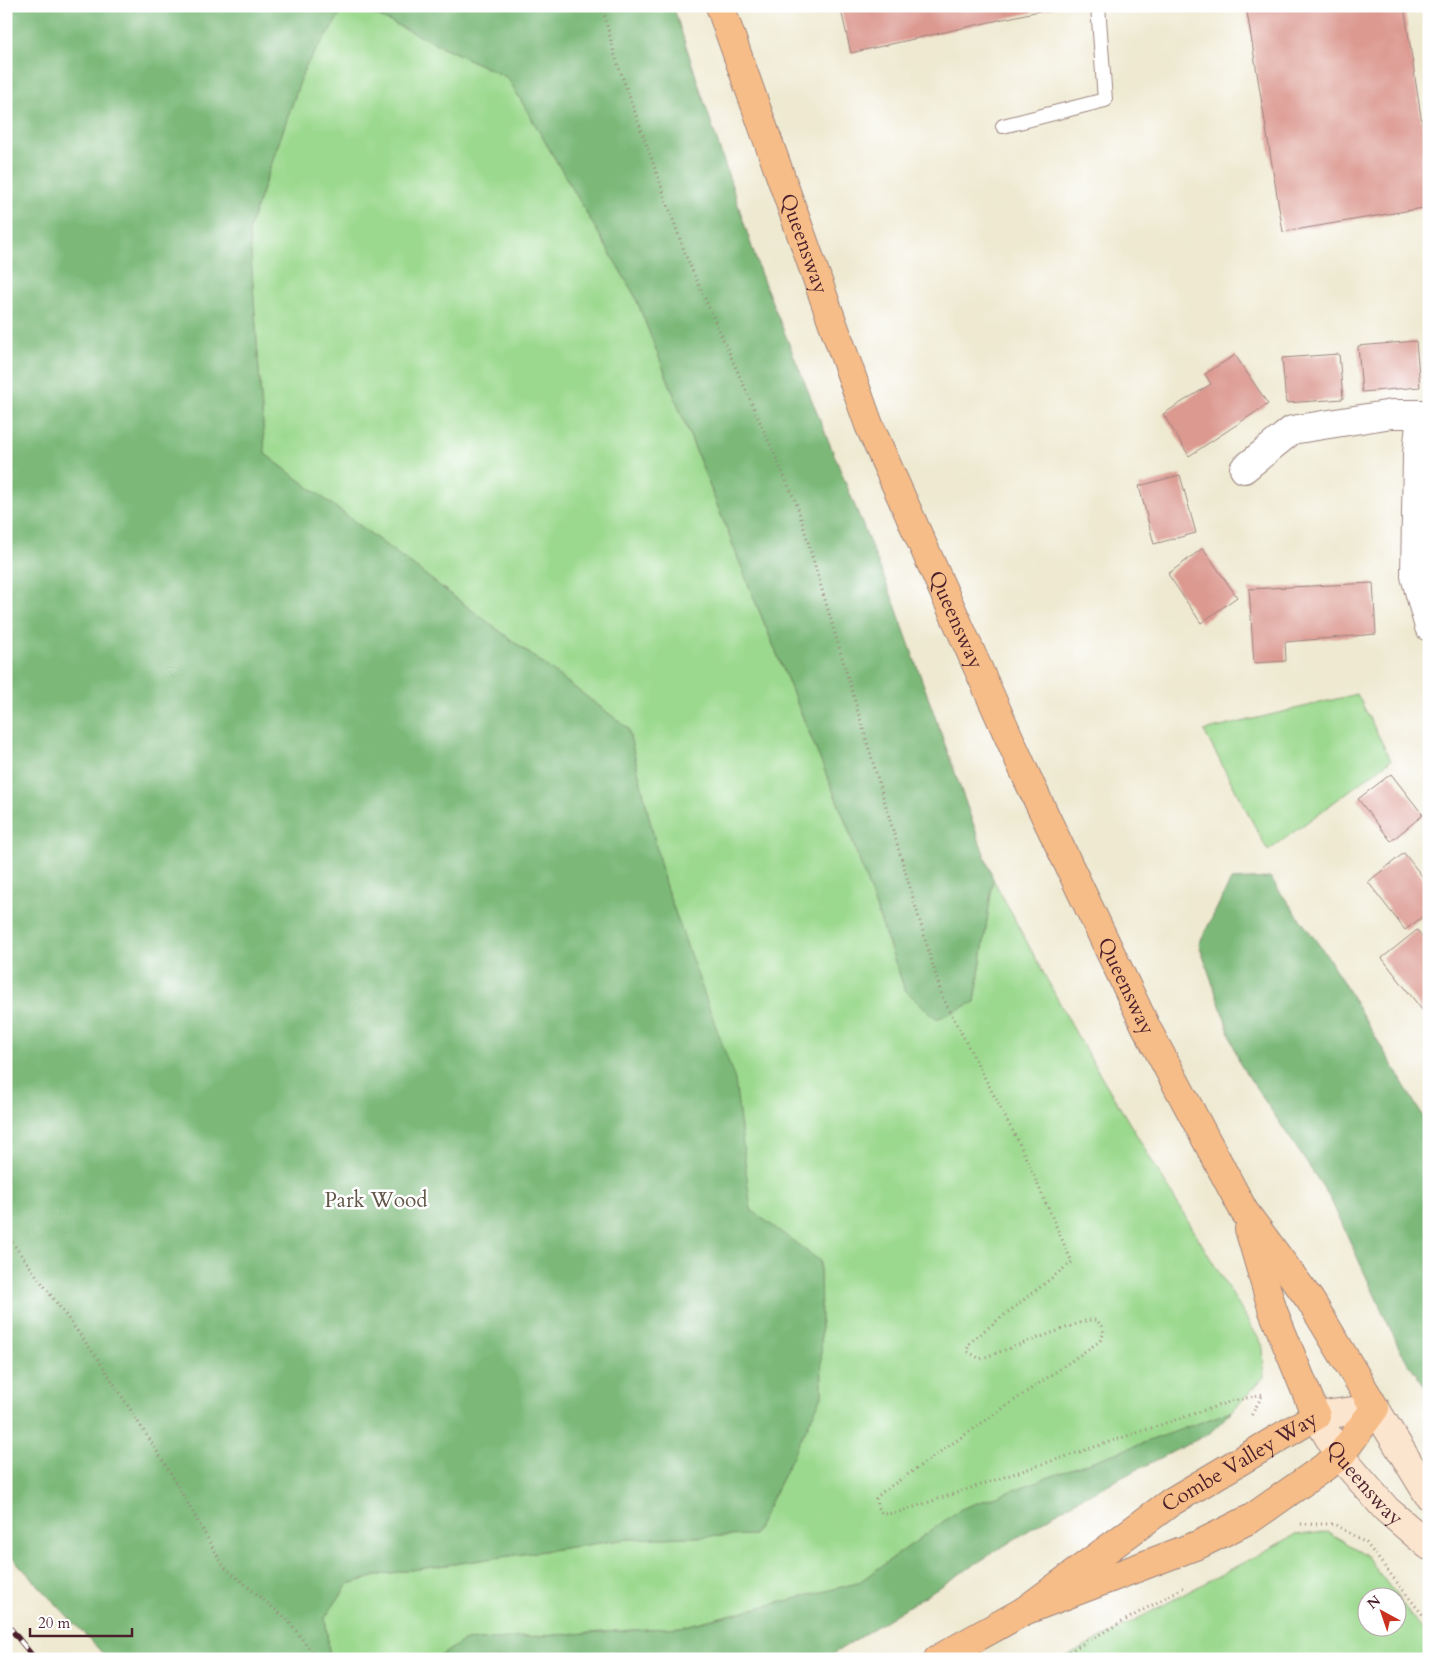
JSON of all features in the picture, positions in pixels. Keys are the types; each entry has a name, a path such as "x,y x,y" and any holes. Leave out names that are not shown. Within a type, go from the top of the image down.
{"main road":[{"name":"Queensway","path":"720,6 869,425 1033,791 1146,1027 1244,1211 1310,1300 1429,1496"},
{"name":"Queensway","path":"1244,1211 1273,1311 1316,1416 1340,1456 1386,1509 1429,1546"},
{"name":"Combe Valley Way","path":"1024,1611 1200,1544 1252,1518 1340,1456 1375,1408"},
{"name":"Combe Valley Way","path":"938,1659 1024,1611 1171,1502 1251,1453 1316,1416 1375,1408"}],"street":[{"path":"1244,469 1292,430 1392,414 1425,414 1417,454 1415,576 1429,627"}],"lane":[{"path":"1003,126 1105,100 1098,6"}],"path":[{"path":"602,6 615,56 686,256 797,505 942,996 1021,1147 1072,1262 975,1338 969,1344 967,1351 980,1359 1088,1320 1096,1320 1102,1326 1104,1333 1100,1341 881,1493 876,1499 877,1507 883,1514 896,1513 1229,1402 1263,1394 1253,1414 1237,1430 1251,1453"},
{"path":"6,1234 100,1362 165,1464 224,1567 288,1620 317,1659"},
{"path":"1299,1524 1334,1524 1366,1543 1429,1623"},
{"path":"1056,1659 1190,1583"}],"green space":[{"name":"Park Wood","path":"6,6 346,6 305,67 249,229 265,454 628,728 665,884 735,1080 751,1210 820,1261 822,1396 754,1535 627,1539 384,1574 348,1584 325,1618 330,1659 108,1659 6,1551"},
{"path":"346,6 357,6 508,78 635,296 749,586 845,820 905,990 975,1002 993,879 1079,1039 1263,1346 1264,1377 1232,1411 961,1509 858,1583 681,1627 463,1641 436,1659 330,1659 325,1618 348,1584 384,1574 627,1539 754,1535 822,1396 820,1262 751,1210 734,1080 665,884 628,728 265,454 249,229 305,67"},
{"path":"357,6 673,6 761,275 894,602 993,879 975,1002 937,1019 905,990 845,820 749,586 635,296 508,78"},
{"path":"1357,694 1391,760 1268,851 1204,731"},
{"path":"1270,878 1328,957 1429,1127 1429,1393 1401,1352 1329,1196 1240,1064 1199,944 1231,880"},
{"path":"1232,1411 1210,1433 1075,1501 825,1659 436,1659 463,1641 681,1627 858,1583 961,1509"},
{"path":"1328,1532 1365,1554 1391,1588 1358,1588 1358,1638 1408,1638 1408,1611 1429,1639 1429,1659 1062,1659 1295,1535"}],"building":[{"path":"840,6 1057,6 1057,7 851,53"},
{"path":"1246,6 1404,6 1429,169 1429,207 1283,232"},
{"path":"1416,341 1420,387 1362,392 1358,346"},
{"path":"1426,349 1429,349 1429,362 1427,362"},
{"path":"1339,354 1343,399 1286,403 1282,358"},
{"path":"1235,355 1268,404 1189,456 1163,414 1211,384 1205,374"},
{"path":"1180,475 1196,533 1154,544 1139,486"},
{"path":"1203,548 1237,597 1201,623 1168,574"},
{"path":"1373,583 1376,634 1285,642 1286,661 1254,663 1249,589"},
{"path":"1391,774 1423,815 1391,841 1358,799"},
{"path":"1404,853 1429,885 1429,912 1405,930 1368,882"},
{"path":"1417,930 1429,945 1429,1019 1382,958"}],"railway":[{"path":"6,1623 35,1659"}]}
